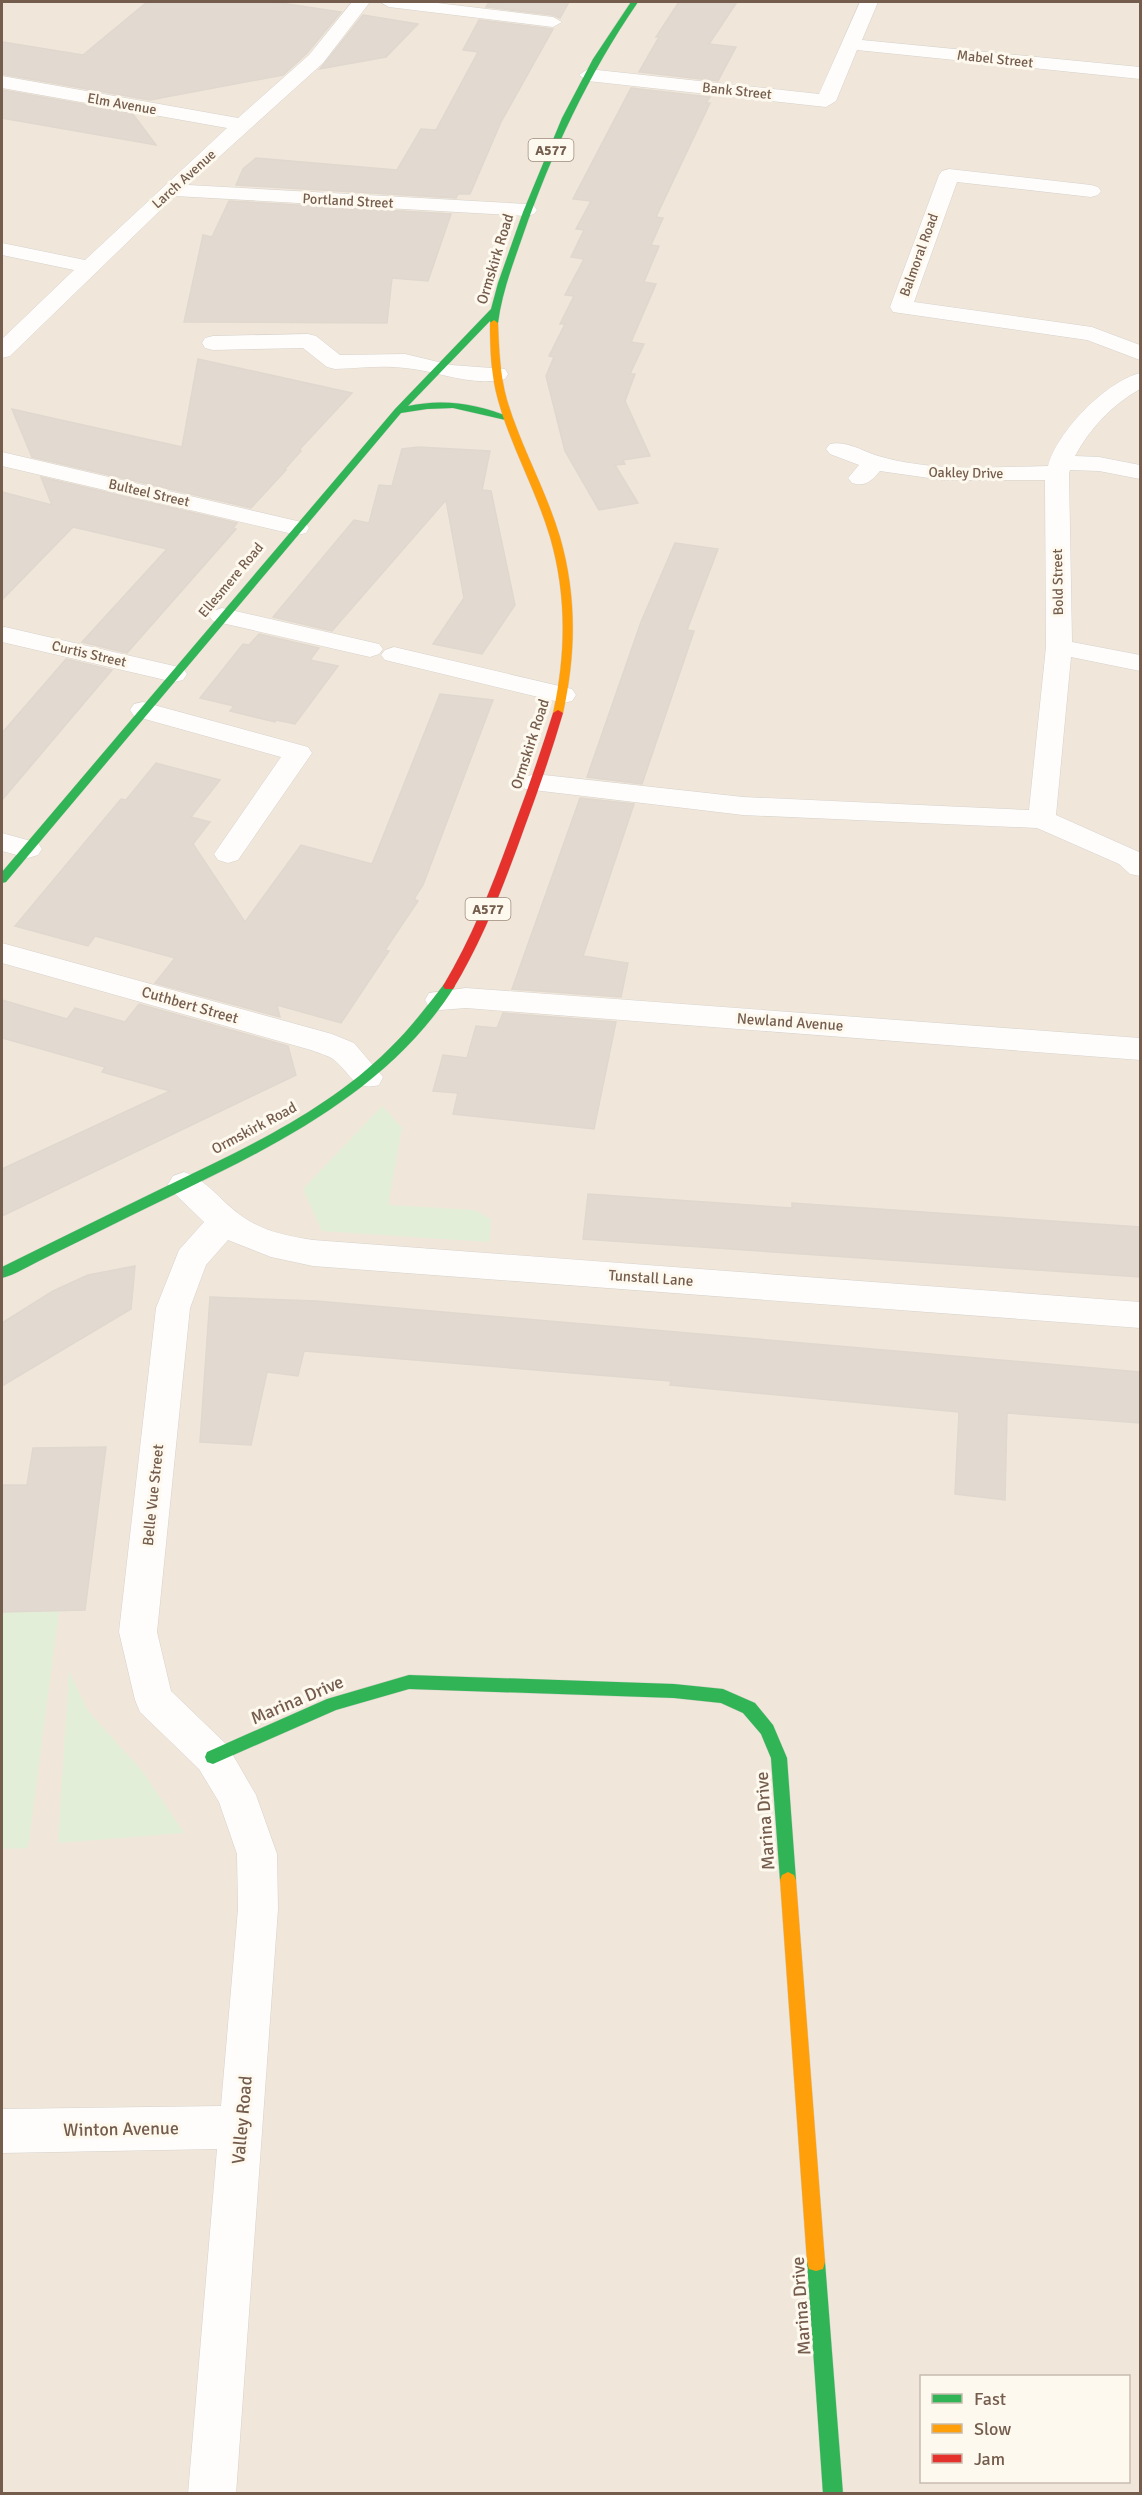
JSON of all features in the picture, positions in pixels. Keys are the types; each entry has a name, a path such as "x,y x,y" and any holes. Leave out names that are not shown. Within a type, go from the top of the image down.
{"main road":[{"name":"Ormskirk Road","path":"2,1273 184,1184 318,1113 368,1077 395,1054 440,1000 459,970 493,897 536,783 563,695 569,663 571,629 561,557 547,515 507,419 497,374 495,310 527,210 555,141 588,75 634,2"},
{"name":"Ellesmere Road","path":"2,879 15,845 143,710 398,411 495,310"},
{"path":"398,411 428,403 457,402 481,407 507,419"},
{"name":"Marina Drive","path":"213,1756 323,1706 370,1690 409,1682 674,1691 723,1696 749,1708 767,1730 779,1758 833,2493"}],"street":[{"name":"Larch Avenue","path":"2,351 170,190 316,59 361,2"},
{"path":"389,2 553,22"},
{"path":"849,44 869,2"},
{"name":"Bank Street","path":"588,75 826,100 849,44"},
{"name":"Mabel Street","path":"849,44 1140,73"},
{"name":"Elm Avenue","path":"2,82 242,125"},
{"name":"Balmoral Road","path":"1091,191 948,175 901,307 1092,334 1140,353"},
{"name":"Portland Street","path":"170,190 527,210"},
{"path":"2,249 90,267"},
{"path":"213,343 308,341 335,362 405,361 475,375 497,374"},
{"path":"1059,468 1092,412 1140,380"},
{"name":"Oakley Drive","path":"838,449 867,470 898,469 948,474 1098,464 1140,471"},
{"name":"Bulteel Street","path":"2,459 297,528"},
{"name":"Bold Street","path":"1042,819 1059,647 1059,468"},
{"path":"222,616 563,695"},
{"name":"Curtis Street","path":"5,635 174,674"},
{"path":"1059,647 1140,663"},
{"path":"143,710 298,753 228,854"},
{"path":"536,783 743,806 1042,819 1129,858 1140,867"},
{"name":"Cuthbert Street","path":"2,952 321,1042 343,1051 368,1077"},
{"name":"Newland Avenue","path":"440,1000 466,998 1140,1049"},
{"name":"Tunstall Lane","path":"184,1184 224,1222 248,1238 280,1248 313,1253 1140,1315"},
{"name":"Belle Vue Street","path":"213,1756 154,1700 138,1632 173,1308 191,1259 224,1222"},
{"name":"Valley Road","path":"212,2493 258,1909 256,1854 236,1796 213,1756"},
{"name":"Winton Avenue","path":"2,2131 242,2127"}],"shaded area":[{"path":"2,2 1140,2 1140,2493 2,2494"}],"green space":[{"path":"382,1106 402,1128 388,1205 474,1210 491,1219 489,1242 322,1231 303,1189"},
{"path":"59,1611 28,1848 2,1849 2,1612"},
{"path":"69,1671 88,1711 143,1772 184,1833 58,1843"}],"building":[{"path":"147,2 274,2 341,12 307,53 283,75 150,100 2,74 2,42 83,55"},
{"path":"489,2 569,2 560,18 553,15 486,7"},
{"path":"679,2 737,2 709,44 736,47 718,81 639,72 659,37 656,37"},
{"path":"363,15 418,24 386,57 320,69"},
{"path":"479,20 553,29 501,122 470,194 458,194 456,198 236,185 243,169 256,158 397,170 421,129 436,130 478,52 463,50"},
{"path":"631,88 710,97 706,103 710,103 656,217 663,218 651,245 659,246 644,282 656,284 631,342 644,344 630,374 635,374 625,401 650,456 623,460 625,464 615,465 638,503 599,510 565,451 546,376 554,357 549,356 565,324 560,324 574,296 565,295 584,259 571,257 584,230 576,229 591,201 573,199"},
{"path":"2,90 132,113 156,145 2,118"},
{"path":"229,201 451,214 428,281 392,278 387,323 184,322 203,235 212,237"},
{"path":"198,359 352,393 299,450 301,451 284,470 286,470 251,508 32,457 12,409 182,447"},
{"path":"418,447 490,451 482,490 491,491 515,605 482,654 433,644 464,598 446,500 332,631 273,617 354,520 369,523 379,485 392,486 402,449"},
{"path":"41,477 237,523 233,528 236,529 127,653 82,642 167,549 73,527 2,600 2,492 52,505"},
{"path":"675,543 718,549 687,630 694,631 642,784 587,777 641,622"},
{"path":"259,634 319,648 310,660 338,666 295,724 276,720 275,722 230,711 234,706 200,698 243,644 249,645"},
{"path":"66,659 112,670 2,800 2,733"},
{"path":"440,694 493,700 423,885 414,899 418,901 385,950 389,951 341,1023 277,1005 280,1017 155,983 175,958 95,936 88,946 15,926 121,799 126,800 156,763 220,780 191,817 210,822 193,844 245,922 301,845 372,864"},
{"path":"580,798 634,804 583,956 628,963 621,997 512,989"},
{"path":"2,1000 67,1019 75,1008 125,1022 139,1004 288,1046 296,1075 2,1216 2,1169 170,1091 102,1072 105,1067 2,1038"},
{"path":"503,1013 616,1022 594,1129 453,1114 458,1093 433,1091 443,1055 467,1058 476,1026 497,1028"},
{"path":"588,1194 792,1208 792,1203 1140,1227 1140,1277 583,1239"},
{"path":"135,1266 131,1309 2,1386 2,1323 53,1291 88,1275"},
{"path":"210,1297 316,1301 1140,1372 1140,1423 1007,1413 1005,1500 955,1494 959,1412 670,1385 671,1381 304,1351 298,1376 267,1372 251,1445 200,1442"},
{"path":"106,1447 85,1610 2,1612 2,1485 27,1485 33,1448"}],"traffic: fast":[{"path":"494,323 502,283 552,149 597,59 634,2"},
{"path":"2,879 398,411 495,310"},
{"path":"398,411 427,406 453,405 480,410 507,419"},
{"path":"2,1273 249,1151 324,1107 360,1082 392,1054 422,1022 449,986"},
{"path":"213,1757 333,1704 409,1682 674,1691 723,1696 749,1708 767,1730 779,1758 788,1880"},
{"path":"816,2262 833,2494"}],"traffic: slow":[{"path":"494,323 494,350 502,398 517,442 546,511 566,586 569,636 564,687 558,713"},
{"path":"788,1880 816,2262"}],"traffic: jam":[{"path":"449,986 478,933 493,896 538,776 558,713"}]}
